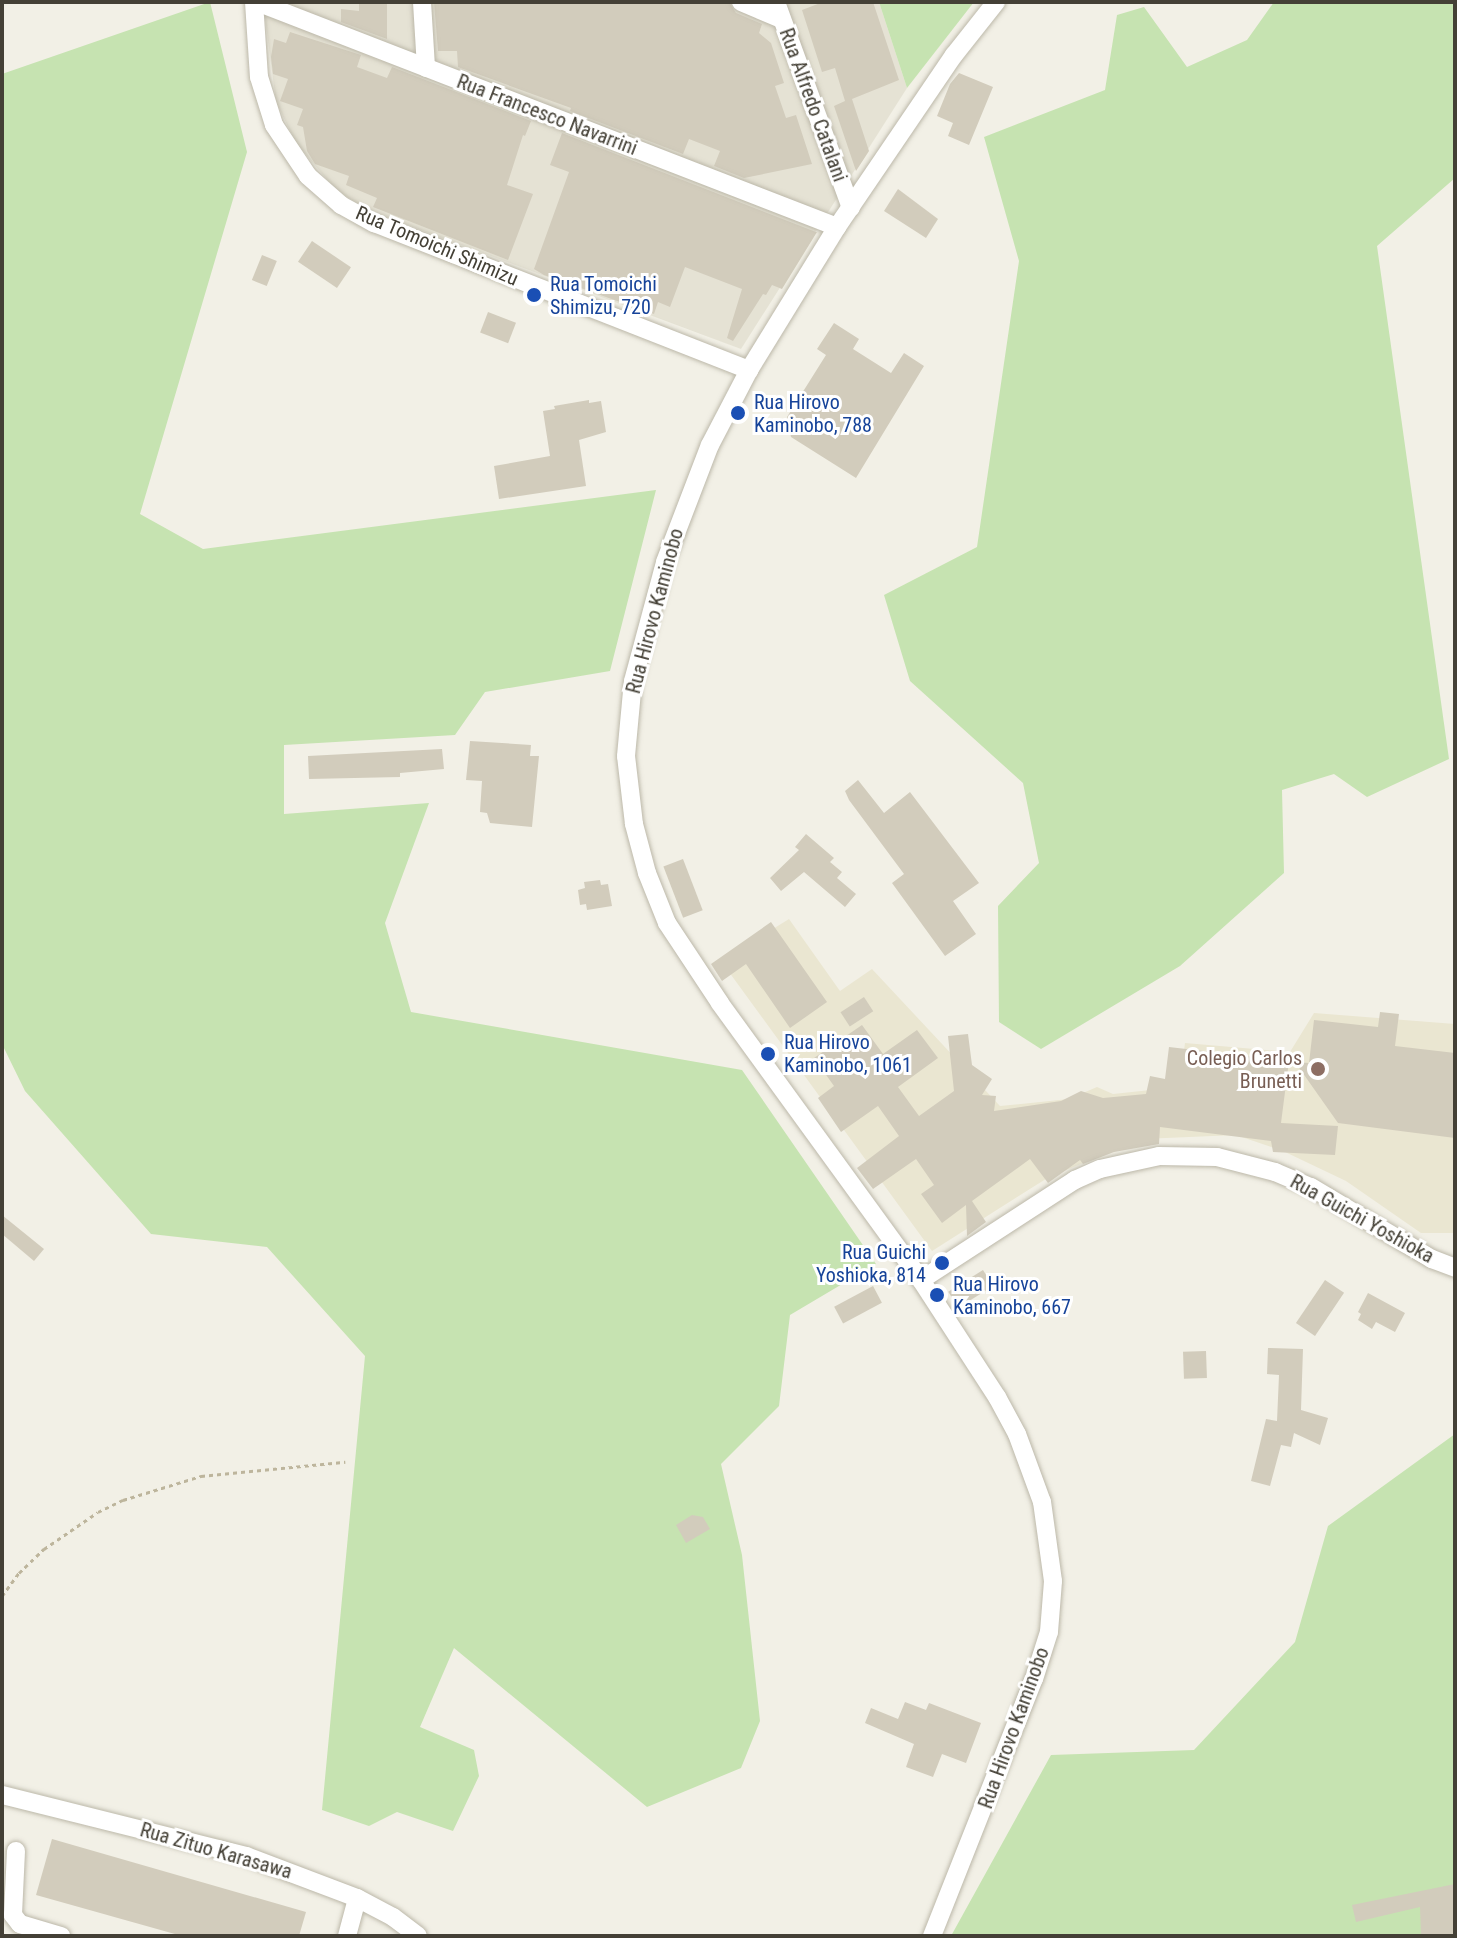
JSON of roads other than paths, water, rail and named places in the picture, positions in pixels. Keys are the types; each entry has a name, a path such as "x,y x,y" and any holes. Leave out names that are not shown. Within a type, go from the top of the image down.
{"street":[{"name":"Rua Francesco Navarrini","path":"255,2 837,227"},
{"name":"Rua Tomoichi Shimizu","path":"255,2 259,77 274,125 308,176 341,205 374,223 749,370"},
{"path":"422,2 426,68"},
{"path":"741,2 779,10"},
{"name":"Rua Hirovo Kaminobo","path":"932,1936 1034,1679 1049,1632 1053,1581 1042,1502 1017,1434 921,1280 720,1003 667,923 647,873 634,824 626,756 633,681 665,562 692,483 749,370 837,227 954,55 996,2"},
{"name":"Rua Alfredo Catalani","path":"779,10 851,208"},
{"name":"Rua Guichi Yoshioka","path":"921,1280 1051,1193 1100,1169 1159,1156 1217,1157 1275,1172 1311,1187 1432,1259 1455,1268"},
{"name":"Rua Zituo Karasawa","path":"2,1795 246,1856 357,1898 393,1917 418,1936"},
{"path":"16,1851 13,1915 20,1924 61,1936"},
{"path":"347,1936 357,1898"}],"place":[{"name":"Rua Tomoichi Shimizu, 720","path":"534,295"},
{"name":"Rua Hirovo Kaminobo, 788","path":"738,413"},
{"name":"Rua Hirovo Kaminobo, 1061","path":"768,1054"},
{"name":"Colegio Carlos Brunetti","path":"1318,1069"},
{"name":"Rua Guichi Yoshioka, 814","path":"942,1263"},
{"name":"Rua Hirovo Kaminobo, 667","path":"937,1295"}]}
